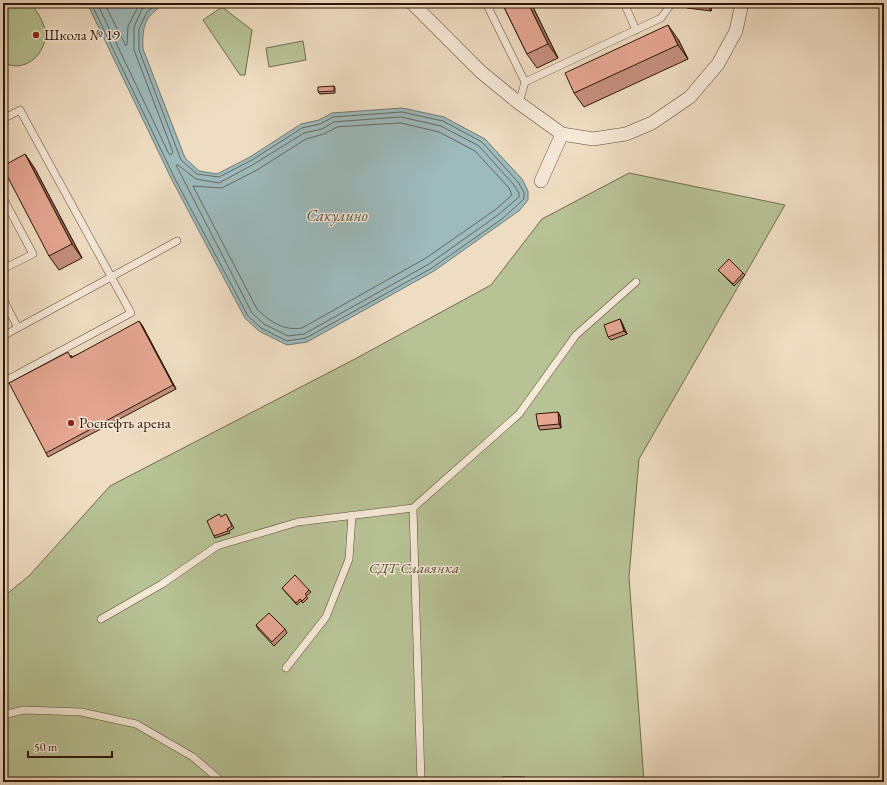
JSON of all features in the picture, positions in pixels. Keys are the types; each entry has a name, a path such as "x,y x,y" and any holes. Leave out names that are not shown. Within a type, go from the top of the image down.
{"street":[{"path":"412,3 482,72 519,103 562,134 593,139 626,134 652,124 690,96 718,64 736,31 742,3"},
{"path":"541,181 562,134"}],"lane":[{"path":"486,3 525,82 519,103"},
{"path":"624,3 636,30"},
{"path":"525,82 661,18 672,3"},
{"path":"3,119 20,110 131,313 3,382"},
{"path":"3,198 33,254 3,269"},
{"path":"3,336 177,241"},
{"path":"101,619 162,584 217,546 298,522 413,508 519,414 576,335 636,282"},
{"path":"3,299 18,328"},
{"path":"413,508 421,782"},
{"path":"286,668 326,617 349,559 352,515"},
{"path":"3,715 24,710 81,712 136,724 193,757 222,782"}],"green space":[{"path":"3,3 31,3 40,16 45,31 43,47 33,60 26,64 19,66 3,62"},
{"path":"222,7 252,30 245,75 240,75 203,20"},
{"path":"303,41 306,60 269,67 266,48"},
{"name":"СДТ Славянка","path":"629,173 785,205 639,459 629,577 644,782 3,782 3,597 29,576 110,486 353,360 491,285 542,219"}],"water":[{"name":"Сакулино","path":"87,3 167,3 149,16 144,27 143,49 185,158 199,171 217,174 250,157 301,124 319,120 332,113 402,108 444,117 485,139 522,179 528,191 528,200 520,210 434,271 307,342 287,345 259,331 245,318 172,180"}],"building":[{"path":"502,3 528,3 548,44 527,54"},
{"path":"668,25 678,45 574,93 565,73"},
{"path":"334,86 334,91 318,92 318,87"},
{"path":"25,154 72,244 49,256 3,168 3,166"},
{"path":"729,259 743,273 733,284 718,270"},
{"path":"620,319 624,331 608,337 604,325"},
{"name":"Роснефть арена","path":"139,321 173,385 46,453 9,383 68,352 71,358"},
{"path":"558,412 559,424 538,426 536,414"},
{"path":"219,514 221,517 226,514 232,526 227,529 228,531 214,536 207,521"},
{"path":"295,575 309,590 305,594 307,596 302,601 300,599 296,603 282,588"},
{"path":"269,613 285,629 272,642 256,625"},
{"path":"502,777 525,777 525,782 502,782"}],"place":[{"name":"Школа № 19","path":"36,35"},
{"name":"Роснефть арена","path":"71,423"}]}
